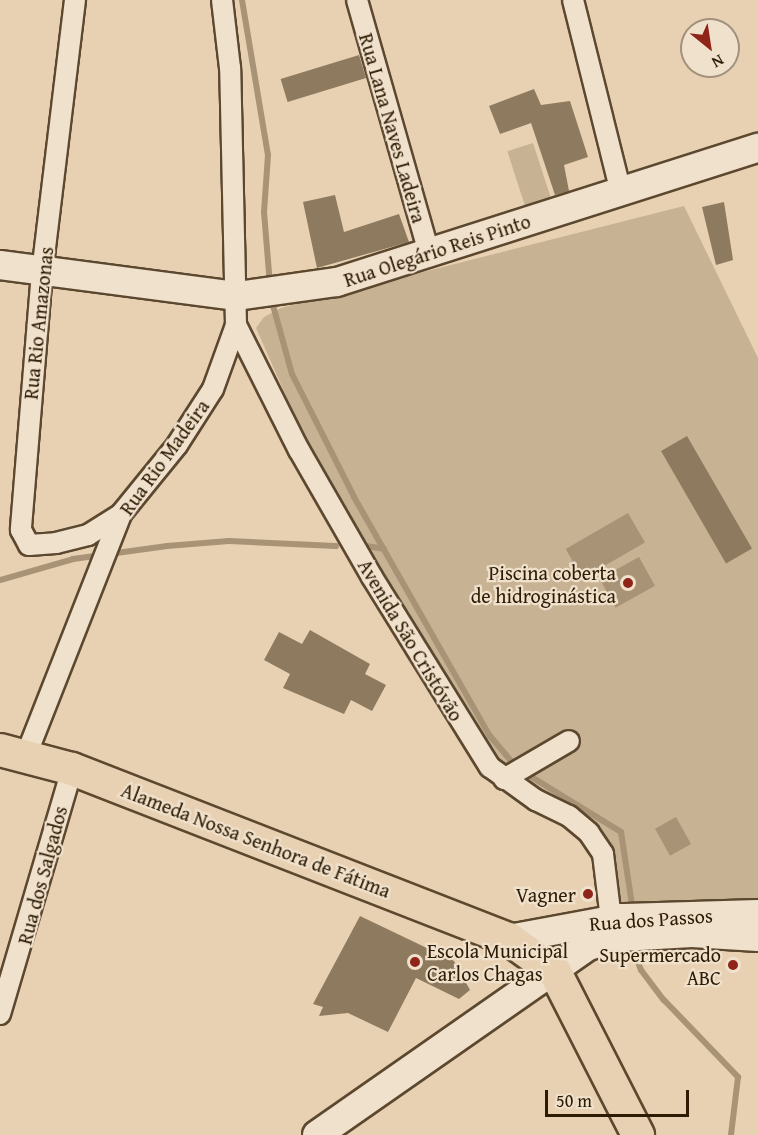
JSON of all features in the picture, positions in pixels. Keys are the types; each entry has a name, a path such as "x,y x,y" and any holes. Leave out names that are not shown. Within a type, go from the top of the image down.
{"main road":[{"name":"Alameda Nossa Senhora de Fátima","path":"13,754 72,768 510,939 555,972"},
{"path":"555,972 638,1135"}],"street":[{"name":"Rua Rio Amazonas","path":"75,0 42,272 21,530 29,545 56,543 88,535 121,514"},
{"name":"Rua Rio Madeira","path":"13,754 110,545 121,514 177,445 213,389 236,325 258,293 222,0"},
{"name":"Rua Lana Naves Ladeira","path":"357,0 430,256"},
{"path":"573,0 620,189"},
{"name":"Rua Olegário Reis Pinto","path":"0,265 42,272 258,293 338,282 430,256 620,189 758,148"},
{"name":"Avenida São Cristóvão","path":"236,325 299,450 372,577 490,767 589,833 603,854 627,925"},
{"path":"504,778 569,741"},
{"name":"Rua dos Salgados","path":"0,1014 72,768"},
{"name":"Rua dos Passos","path":"510,939 627,925 758,914"},
{"name":"Rua dos Passos","path":"317,1135 555,972 588,946 627,925 758,937"}],"shaded area":[{"path":"533,143 553,205 527,213 507,151"},
{"path":"684,206 758,358 758,899 615,910 612,859 548,799 504,768 427,652 309,448 256,328 264,317 281,308"},
{"path":"628,513 645,542 583,578 566,549"},
{"name":"Piscina coberta de hidroginástica","path":"639,557 655,586 616,608 600,579"},
{"path":"676,817 691,844 670,856 655,829"}],"building":[{"path":"359,55 366,78 288,102 281,79"},
{"path":"534,89 541,105 570,101 588,157 564,165 569,191 555,195 531,123 500,134 489,106"},
{"path":"335,195 344,232 399,214 409,242 317,268 303,202"},
{"path":"724,202 733,260 716,265 702,207"},
{"path":"687,436 752,549 726,564 661,451"},
{"path":"310,630 370,664 365,674 386,685 372,711 351,700 344,714 283,688 290,674 264,660 279,632 302,644"},
{"path":"360,916 454,961 470,990 459,999 416,978 388,1032 348,1013 319,1016 323,1007 313,1004"}],"waterway":[{"path":"242,0 268,155 264,212 270,285"},
{"path":"271,298 292,374 354,497 490,736 517,768 621,832 633,911"},
{"path":"0,580 73,559 167,546 229,541 336,546"},
{"path":"366,546 384,549"},
{"path":"631,945 641,970 664,1000 738,1077 731,1135"}],"place":[{"name":"Piscina coberta de hidroginástica","path":"628,583"},
{"name":"Vagner","path":"588,894"},
{"name":"Escola Municipal Carlos Chagas","path":"415,962"},
{"name":"Supermercado ABC","path":"733,965"}]}
